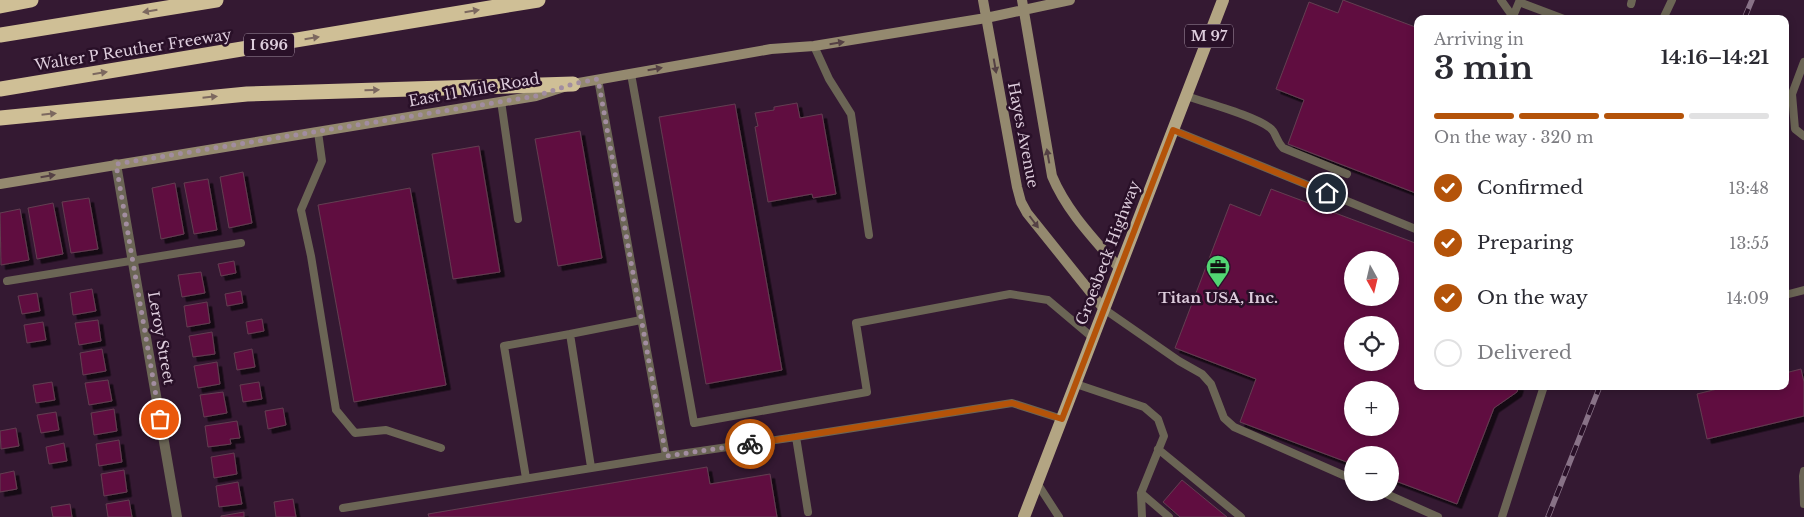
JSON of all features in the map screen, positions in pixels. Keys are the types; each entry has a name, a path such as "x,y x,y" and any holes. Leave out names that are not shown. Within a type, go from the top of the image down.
{"highway":[{"path":"0,6 31,0"},
{"path":"0,35 216,0"},
{"name":"Walter P Reuther Freeway","path":"0,89 538,0"},
{"path":"0,118 246,94 573,84"}],"main road":[{"name":"Hayes Avenue","path":"983,0 1021,202 1036,225 1104,309"},
{"name":"Hayes Avenue","path":"1022,0 1052,176 1068,207 1120,269"},
{"name":"East 11 Mile Road","path":"0,184 536,96 573,84 598,79 771,49 814,46 986,18 1070,0"},
{"name":"Groesbeck Highway","path":"1024,517 1223,0"}],"street":[{"name":"Leroy Street","path":"116,164 177,517"}],"lane":[{"path":"1502,0 1510,15"},
{"path":"1666,15 1672,0"},
{"path":"1513,15 1519,2 1553,15"},
{"path":"814,46 829,79 851,114 870,235"},
{"path":"1804,62 1792,94 1795,129 1804,136"},
{"path":"631,74 694,423 868,392 856,323 1010,294 1048,300 1093,338"},
{"path":"598,79 666,456"},
{"path":"1186,96 1260,121 1273,131 1277,142 1283,148 1347,174"},
{"path":"501,101 518,219"},
{"path":"1173,130 1414,228"},
{"path":"318,132 322,161 301,210 311,256 336,410 355,433 386,430 441,448"},
{"path":"7,281 241,243"},
{"path":"1789,294 1804,290"},
{"path":"1104,309 1179,361 1202,374 1211,384 1224,418 1234,427 1344,476"},
{"path":"526,478 504,346 641,320"},
{"path":"570,334 591,467"},
{"path":"1076,384 1144,408 1158,419 1164,436 1141,494 1142,517"},
{"path":"1502,517 1543,390"},
{"path":"343,508 591,467 1012,403 1062,419"},
{"path":"796,437 808,512"},
{"path":"1158,449 1241,517"},
{"path":"1804,471 1802,476 1804,504"},
{"path":"1037,483 1059,517"},
{"path":"1141,494 1169,517"},
{"path":"1399,500 1438,517"}],"building":[{"path":"1343,0 1414,27 1414,192 1288,144 1304,100 1276,89 1309,2 1338,13"},
{"path":"797,103 800,118 822,114 836,194 813,198 812,194 768,202 755,127 758,126 755,113"},
{"path":"735,104 782,370 706,384 659,117"},
{"path":"580,131 602,258 558,266 535,139"},
{"path":"479,146 500,272 453,279 432,154"},
{"path":"243,172 252,223 229,228 220,177"},
{"path":"208,179 217,230 194,234 184,183"},
{"path":"175,183 184,234 161,239 152,188"},
{"path":"410,188 446,385 354,402 318,205"},
{"path":"1271,189 1414,243 1414,390 1518,390 1494,408 1457,504 1399,482 1399,446 1344,446 1344,461 1240,422 1256,379 1175,348 1230,204 1260,216"},
{"path":"89,198 98,249 71,253 62,202"},
{"path":"53,203 63,254 37,259 28,208"},
{"path":"20,209 29,260 1,265 0,213"},
{"path":"234,261 236,273 221,276 218,264"},
{"path":"201,272 205,293 182,297 178,275"},
{"path":"92,289 96,311 73,315 70,293"},
{"path":"241,291 243,303 227,306 225,294"},
{"path":"37,293 40,311 22,314 18,296"},
{"path":"207,302 210,323 187,327 184,306"},
{"path":"262,319 264,331 248,334 246,322"},
{"path":"98,320 101,341 79,345 75,323"},
{"path":"43,322 46,340 27,343 24,325"},
{"path":"212,332 215,354 193,357 189,336"},
{"path":"102,349 106,371 83,375 80,353"},
{"path":"252,349 255,367 237,370 234,353"},
{"path":"217,362 220,384 198,388 194,366"},
{"path":"1801,369 1804,382 1804,416 1707,439 1697,394 1713,390 1789,390 1789,372"},
{"path":"108,380 112,401 89,405 85,383"},
{"path":"52,382 55,400 36,403 33,385"},
{"path":"259,382 262,399 243,402 240,385"},
{"path":"223,392 227,413 204,417 200,395"},
{"path":"283,408 286,425 268,429 265,411"},
{"path":"114,409 117,431 94,435 91,413"},
{"path":"56,412 59,430 41,433 37,415"},
{"path":"237,421 240,438 230,439 231,444 208,447 205,426"},
{"path":"16,428 19,446 1,449 0,431"},
{"path":"119,440 122,462 99,466 96,444"},
{"path":"64,443 67,461 49,464 46,447"},
{"path":"234,453 237,474 214,478 211,457"},
{"path":"707,467 710,484 770,474 777,517 429,517 428,514"},
{"path":"124,470 127,492 104,496 101,474"},
{"path":"14,471 17,489 0,492 0,474"},
{"path":"1182,480 1227,517 1180,517 1163,502"},
{"path":"238,482 242,504 219,507 216,486"},
{"path":"293,499 296,517 276,517 274,502"},
{"path":"129,500 132,517 108,517 106,504"},
{"path":"70,504 72,517 53,517 51,507"},
{"path":"244,512 244,517 221,517 221,516"}],"railway":[{"path":"1746,15 1752,0"},
{"path":"1548,517 1598,390"}],"way so far":[{"path":"160,419 116,164 536,96 573,84 598,79 666,456 750,444"}],"place":[{"name":"Titan USA, Inc.","path":"1218,288"}],"route":[{"path":"750,444 1012,403 1062,419 1173,130 1327,193"}]}
